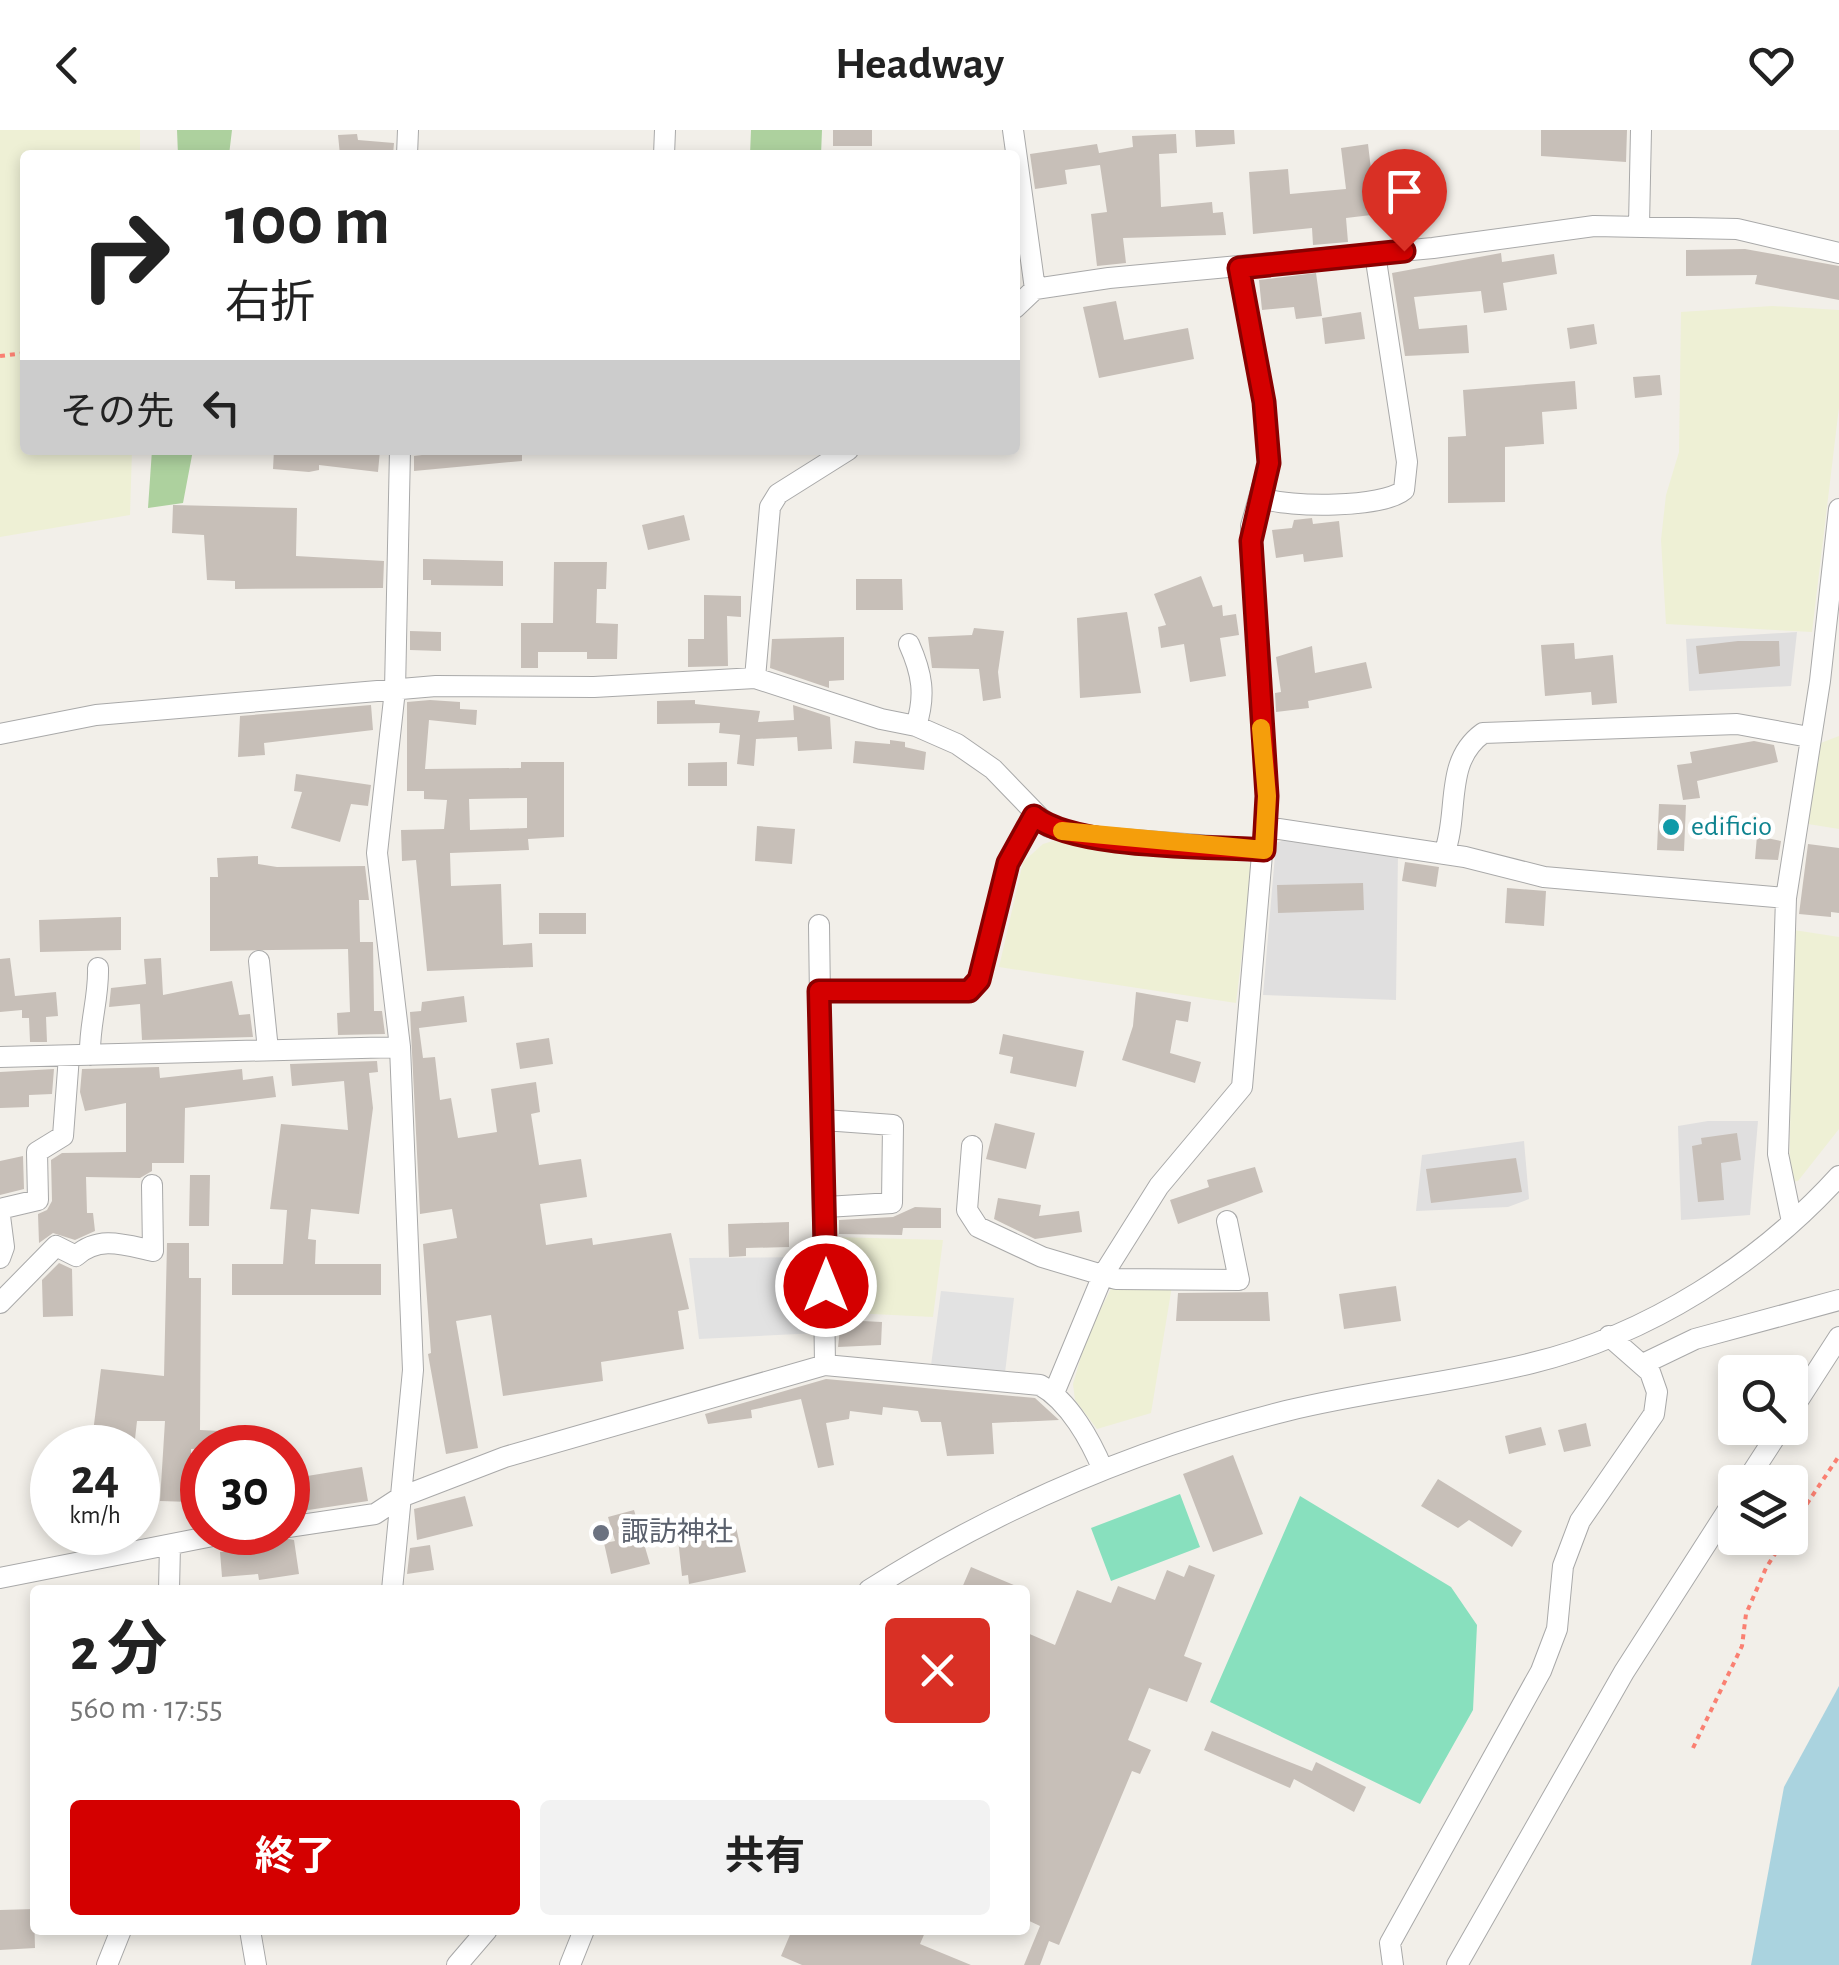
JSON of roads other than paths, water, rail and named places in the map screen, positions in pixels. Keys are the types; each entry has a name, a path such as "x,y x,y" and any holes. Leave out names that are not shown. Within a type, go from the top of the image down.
{"street":[{"path":"1639,225 1641,130"},
{"path":"1020,185 1035,289"},
{"path":"1020,303 1035,289 1109,278 1375,254 1594,226 1737,229 1839,253"},
{"path":"1262,498 1288,506 1377,500 1404,490 1407,462 1375,254"},
{"path":"1054,1392 1104,1275 1158,1186 1242,1086 1266,827 1251,541 1269,463 1239,268"},
{"path":"392,1585 413,1370 400,1047 377,853 395,690 400,455"},
{"path":"755,678 770,508 778,494 840,455"},
{"path":"1792,1222 1778,1154 1786,898 1820,681 1839,509"},
{"path":"909,644 922,674 922,707 916,726"},
{"path":"0,734 96,715 395,690 755,678 880,719 916,726 975,754 1048,828 1095,837 1264,850"},
{"path":"1444,854 1457,768 1464,749 1483,733 1737,724 1809,736"},
{"path":"819,991 969,991 979,980 1008,863 1034,816"},
{"path":"1266,827 1444,854 1544,877 1786,898"},
{"path":"819,925 826,1365"},
{"path":"259,960 268,1050"},
{"path":"0,1258 4,1246 0,1215 4,1208 38,1200 37,1152 63,1136 99,990 98,968"},
{"path":"0,1057 400,1047"},
{"path":"824,1120 892,1125 892,1203 826,1207"},
{"path":"972,1146 967,1210 978,1228 1042,1257 1104,1275 1239,1280 1227,1221"},
{"path":"878,1585 1006,1512 1104,1470 1289,1410 1536,1362 1609,1336 1674,1308 1792,1222 1839,1176"},
{"path":"0,1304 56,1246 76,1256 94,1244 116,1243 153,1252 152,1185"},
{"path":"1643,1364 1696,1339 1839,1300"},
{"path":"1393,1965 1390,1943 1541,1671 1557,1629 1563,1566 1580,1522 1654,1414 1657,1392 1643,1364 1609,1336"},
{"path":"1808,1385 1839,1337"},
{"path":"310,1523 375,1514 401,1497 505,1457 826,1365 1020,1382 1054,1392 1092,1445 1104,1470"},
{"path":"1457,1965 1624,1672 1718,1525"},
{"path":"0,1578 180,1543"},
{"path":"169,1585 170,1545"},
{"path":"107,1965 119,1935"},
{"path":"251,1935 256,1965"},
{"path":"457,1965 478,1935"},
{"path":"570,1965 582,1935"}],"water":[{"path":"1839,1686 1839,1965 1751,1965 1784,1787"}],"place":[{"name":"edificio","path":"1671,827"},
{"name":"諏訪神社","path":"601,1533"}]}
